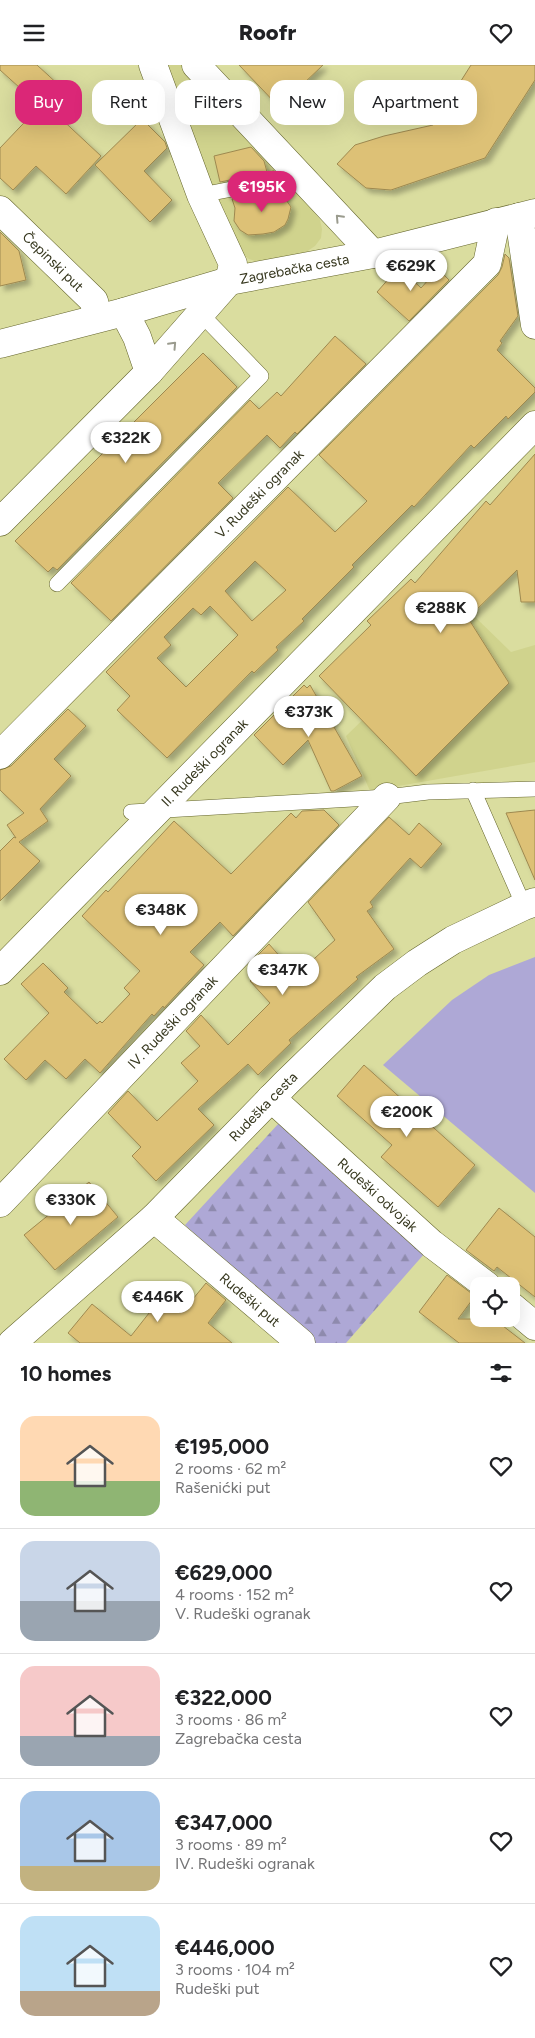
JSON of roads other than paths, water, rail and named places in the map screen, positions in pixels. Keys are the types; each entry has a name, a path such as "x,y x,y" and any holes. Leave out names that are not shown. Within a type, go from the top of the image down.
{"street":[{"path":"153,65 201,195 232,264 229,281"},
{"path":"196,65 373,254"},
{"name":"Čepinski put","path":"0,211 94,301 97,318"},
{"path":"516,217 535,325"},
{"name":"Zagrebačka cesta","path":"0,344 124,312 229,281 373,254 516,217"},
{"name":"V. Rudeški ogranak","path":"0,755 487,264 516,217"},
{"name":"Zagrebačka cesta","path":"0,522 149,372 229,281"},
{"path":"124,312 137,337 149,372"},
{"name":"II. Rudeški ogranak","path":"0,971 144,811 535,425"},
{"name":"IV. Rudeški ogranak","path":"0,1203 387,797"},
{"name":"Rudeška cesta","path":"25,1339 154,1218 271,1098 385,987 417,963 453,940 529,904"},
{"name":"Rudeški odvojak","path":"271,1098 432,1244 475,1277"},
{"name":"Rudeški put","path":"154,1218 302,1343"},
{"path":"520,1314 535,1326"}],"lane":[{"path":"201,195 300,176"},
{"path":"57,585 262,376 201,315"},
{"path":"144,811 387,797 428,792 535,789"},
{"path":"473,790 529,904"}]}
